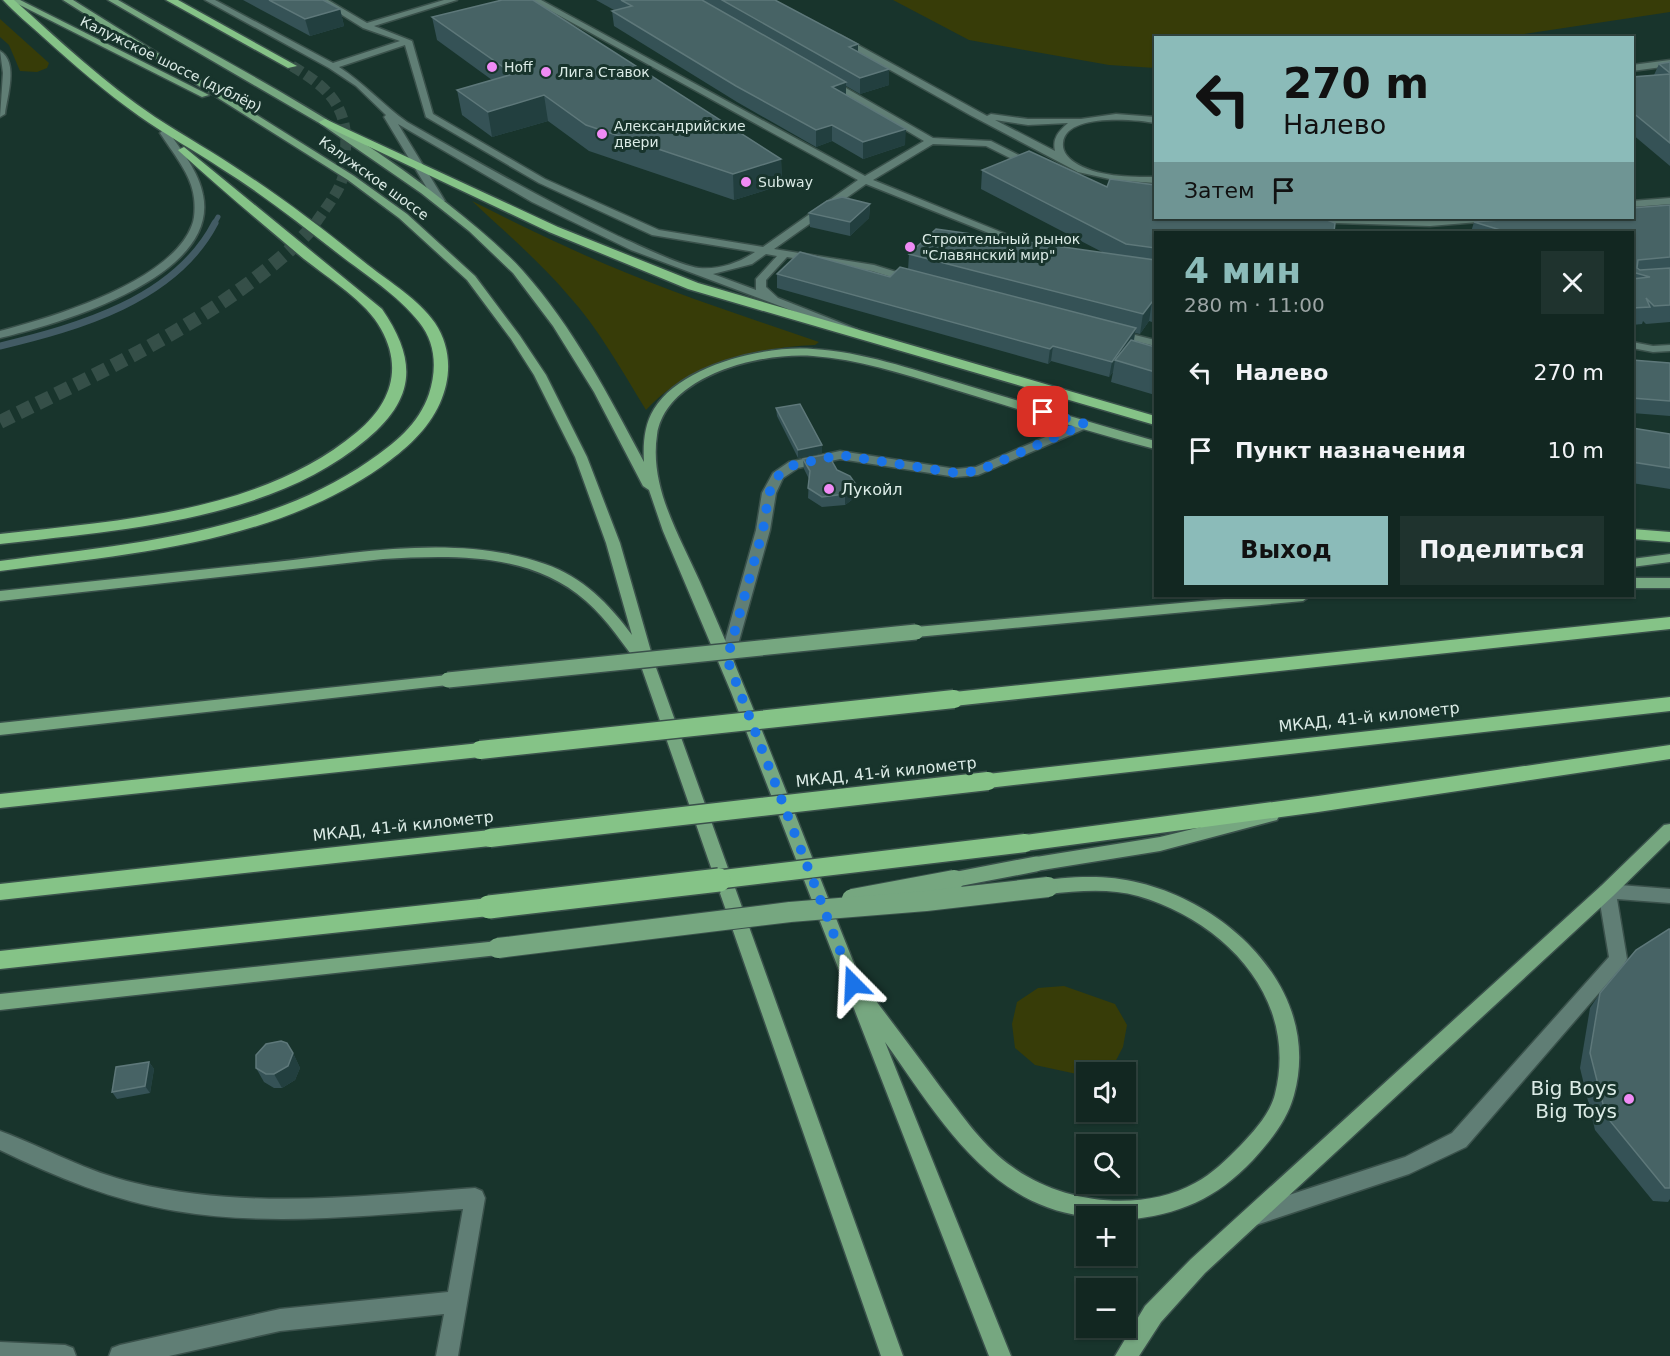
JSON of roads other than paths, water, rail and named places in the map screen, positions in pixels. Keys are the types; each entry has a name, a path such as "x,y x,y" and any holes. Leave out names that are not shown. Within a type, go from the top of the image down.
{"highway":[{"path":"0,539 145,520 201,508 292,480 334,459 363,437 384,415 398,392 402,370 399,351 390,331 376,312 254,212 144,114 8,0"},
{"path":"171,0 292,66"},
{"path":"0,566 144,546 214,531 275,514 330,493 375,466 409,438 431,408 441,381 443,358 436,337 409,303 290,211 227,166 144,114"},
{"path":"326,122 548,228 626,262 693,286 1154,422"},
{"path":"1634,534 1670,537"},
{"path":"0,801 1670,623"},
{"name":"МКАД, 41-й километр","path":"0,892 1670,704"},
{"path":"0,960 489,907 1025,843 1317,804 1670,752"}],"main road":[{"name":"Калужское шоссе (дублёр)","path":"14,0 285,134"},
{"name":"Калужское шоссе","path":"67,0 285,134 403,216 471,278 516,338 540,375 581,457 613,543 649,667 891,1351"},
{"name":"Калужское шоссе","path":"112,0 326,122 383,159 440,201 518,272 557,322 588,370 659,502"},
{"path":"1000,1356 727,659 659,502 651,465 649,435 656,416 668,398 686,385 715,370 744,360 779,353 812,352 893,368 1154,445"},
{"path":"0,596 383,555 439,551 490,554 524,561 570,581 592,598 649,667"},
{"path":"1634,563 1670,558"},
{"path":"1634,583 1670,583"},
{"path":"1231,602 1244,597"},
{"path":"0,729 448,680 1291,597"},
{"path":"790,912 916,886 1160,844 1317,804"},
{"path":"1126,1356 1153,1314 1198,1266 1607,891 1670,830"},
{"path":"0,1002 498,948 790,912 926,901 1048,886 1080,884 1126,887 1164,896 1190,908 1238,942 1257,964 1272,987 1283,1013 1289,1039 1290,1066 1286,1093 1276,1116 1260,1138 1218,1180 1193,1195 1165,1205 1134,1210 1102,1209 1069,1204 1010,1177 985,1158 963,1135 853,984"}],"street":[{"path":"209,0 332,66 359,84 384,110 440,201"},
{"path":"321,0 366,26 408,41"},
{"path":"366,26 453,0"},
{"path":"535,0 865,180 1046,252"},
{"path":"832,33 973,113 1100,176 1129,180 1154,180"},
{"path":"332,66 408,41"},
{"path":"408,41 429,115 542,181 656,233 874,268 924,284"},
{"path":"0,54 7,73 1,96 0,114"},
{"path":"1634,68 1668,65"},
{"path":"819,76 932,141 988,143 1048,173"},
{"path":"384,110 448,150 536,200 635,248 878,339"},
{"path":"973,113 1049,123 1119,116 1154,120"},
{"path":"1068,161 1059,148 1060,136 1073,125 1093,118"},
{"path":"0,335 106,300 153,274 184,246 199,218 200,198 186,167 165,133"},
{"path":"694,272 737,267 748,262 865,180 932,141"},
{"path":"1634,204 1670,201"},
{"path":"1306,219 1458,219"},
{"path":"1306,219 1361,231"},
{"path":"1426,220 1439,231"},
{"path":"778,301 760,288 761,279 785,253"},
{"path":"1108,331 1154,343"},
{"path":"1634,345 1653,349 1670,348"},
{"path":"727,659 763,530 769,493 778,476 794,465 840,455 956,473 978,471 1085,424"},
{"path":"1250,1217 1409,1165 1459,1140 1618,959 1607,891 1670,896"},
{"path":"0,1140 65,1171 137,1194 204,1205 291,1209 475,1198 447,1356"},
{"path":"120,1356 280,1320 456,1302"},
{"path":"0,1353 66,1356"}],"waterway":[{"path":"214,224 218,217"},
{"path":"0,346 61,330 92,319 150,291 176,272 198,250 215,223"}],"tunnel":[{"path":"292,66 327,92 341,113 344,125 346,140 343,177 334,197 315,224"},
{"path":"0,422 123,360 212,309 271,266 316,223"}],"place":[{"name":"Hoff","path":"492,67"},
{"name":"Лига Ставок","path":"546,72"},
{"name":"Александрийские двери","path":"602,134"},
{"name":"Subway","path":"746,182"},
{"name":"Строительный рынок \"Славянский мир\"","path":"910,247"},
{"name":"Лукойл","path":"829,489"},
{"name":"Big Boys Big Toys","path":"1629,1099"}]}
